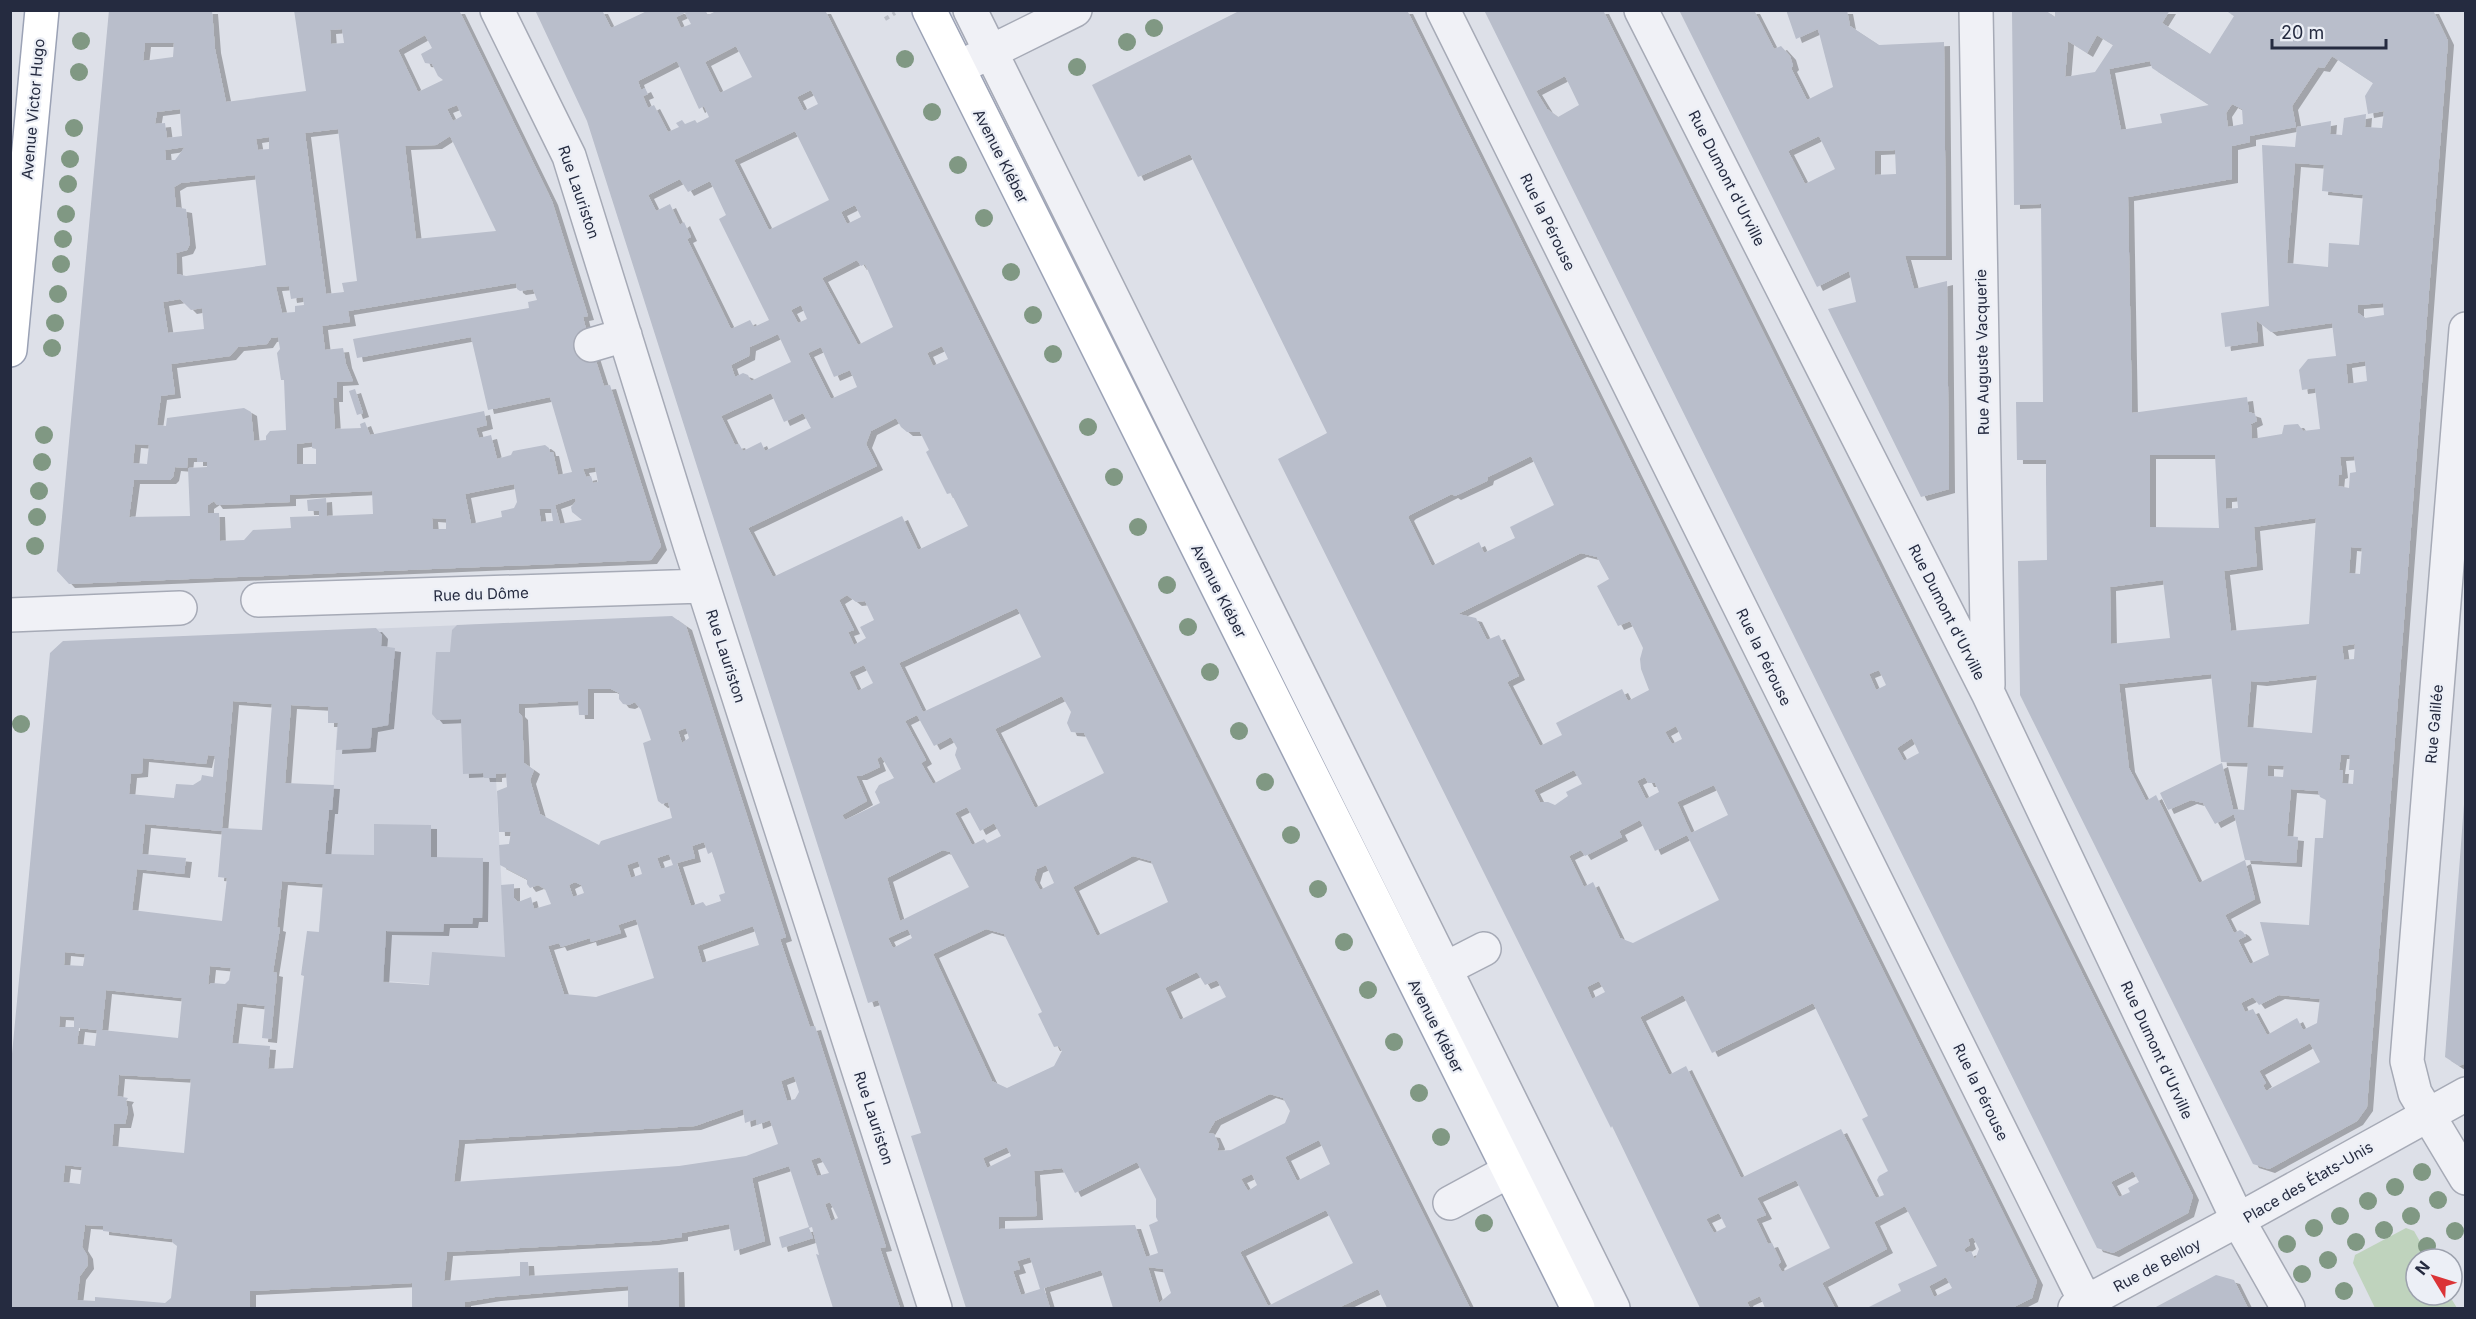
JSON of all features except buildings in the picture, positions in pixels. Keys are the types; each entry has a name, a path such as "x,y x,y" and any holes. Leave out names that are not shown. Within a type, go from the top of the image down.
{"main road":[{"name":"Avenue Victor Hugo","path":"10,350 42,10"},
{"name":"Avenue Kléber","path":"929,10 1578,1308"}],"street":[{"name":"Rue Lauriston","path":"497,10 569,156 935,1308"},
{"path":"970,10 1612,1308"},
{"path":"958,69 1075,10"},
{"name":"Rue la Pérouse","path":"1443,10 2081,1306"},
{"name":"Rue Dumont d'Urville","path":"1641,10 1988,693 2238,1220"},
{"name":"Rue Auguste Vacquerie","path":"1976,10 1988,693"},
{"name":"Rue Galilée","path":"2466,329 2407,1061 2415,1093 2466,1178"},
{"path":"591,345 625,335"},
{"name":"Rue du Dôme","path":"258,600 704,586"},
{"path":"10,615 180,608"},
{"path":"1445,969 1484,949"},
{"name":"Place des États-Unis","path":"2288,1308 2238,1220 2466,1094"},
{"path":"1450,1203 1509,1171"},
{"name":"Rue de Belloy","path":"2081,1306 2238,1220"}],"shaded area":[{"path":"488,624 507,990 315,976 329,810 332,809 343,630"}],"green space":[{"path":"2406,1228 2414,1231 2423,1247 2404,1247 2404,1307 2457,1308 2375,1308 2353,1263 2355,1255"}]}
